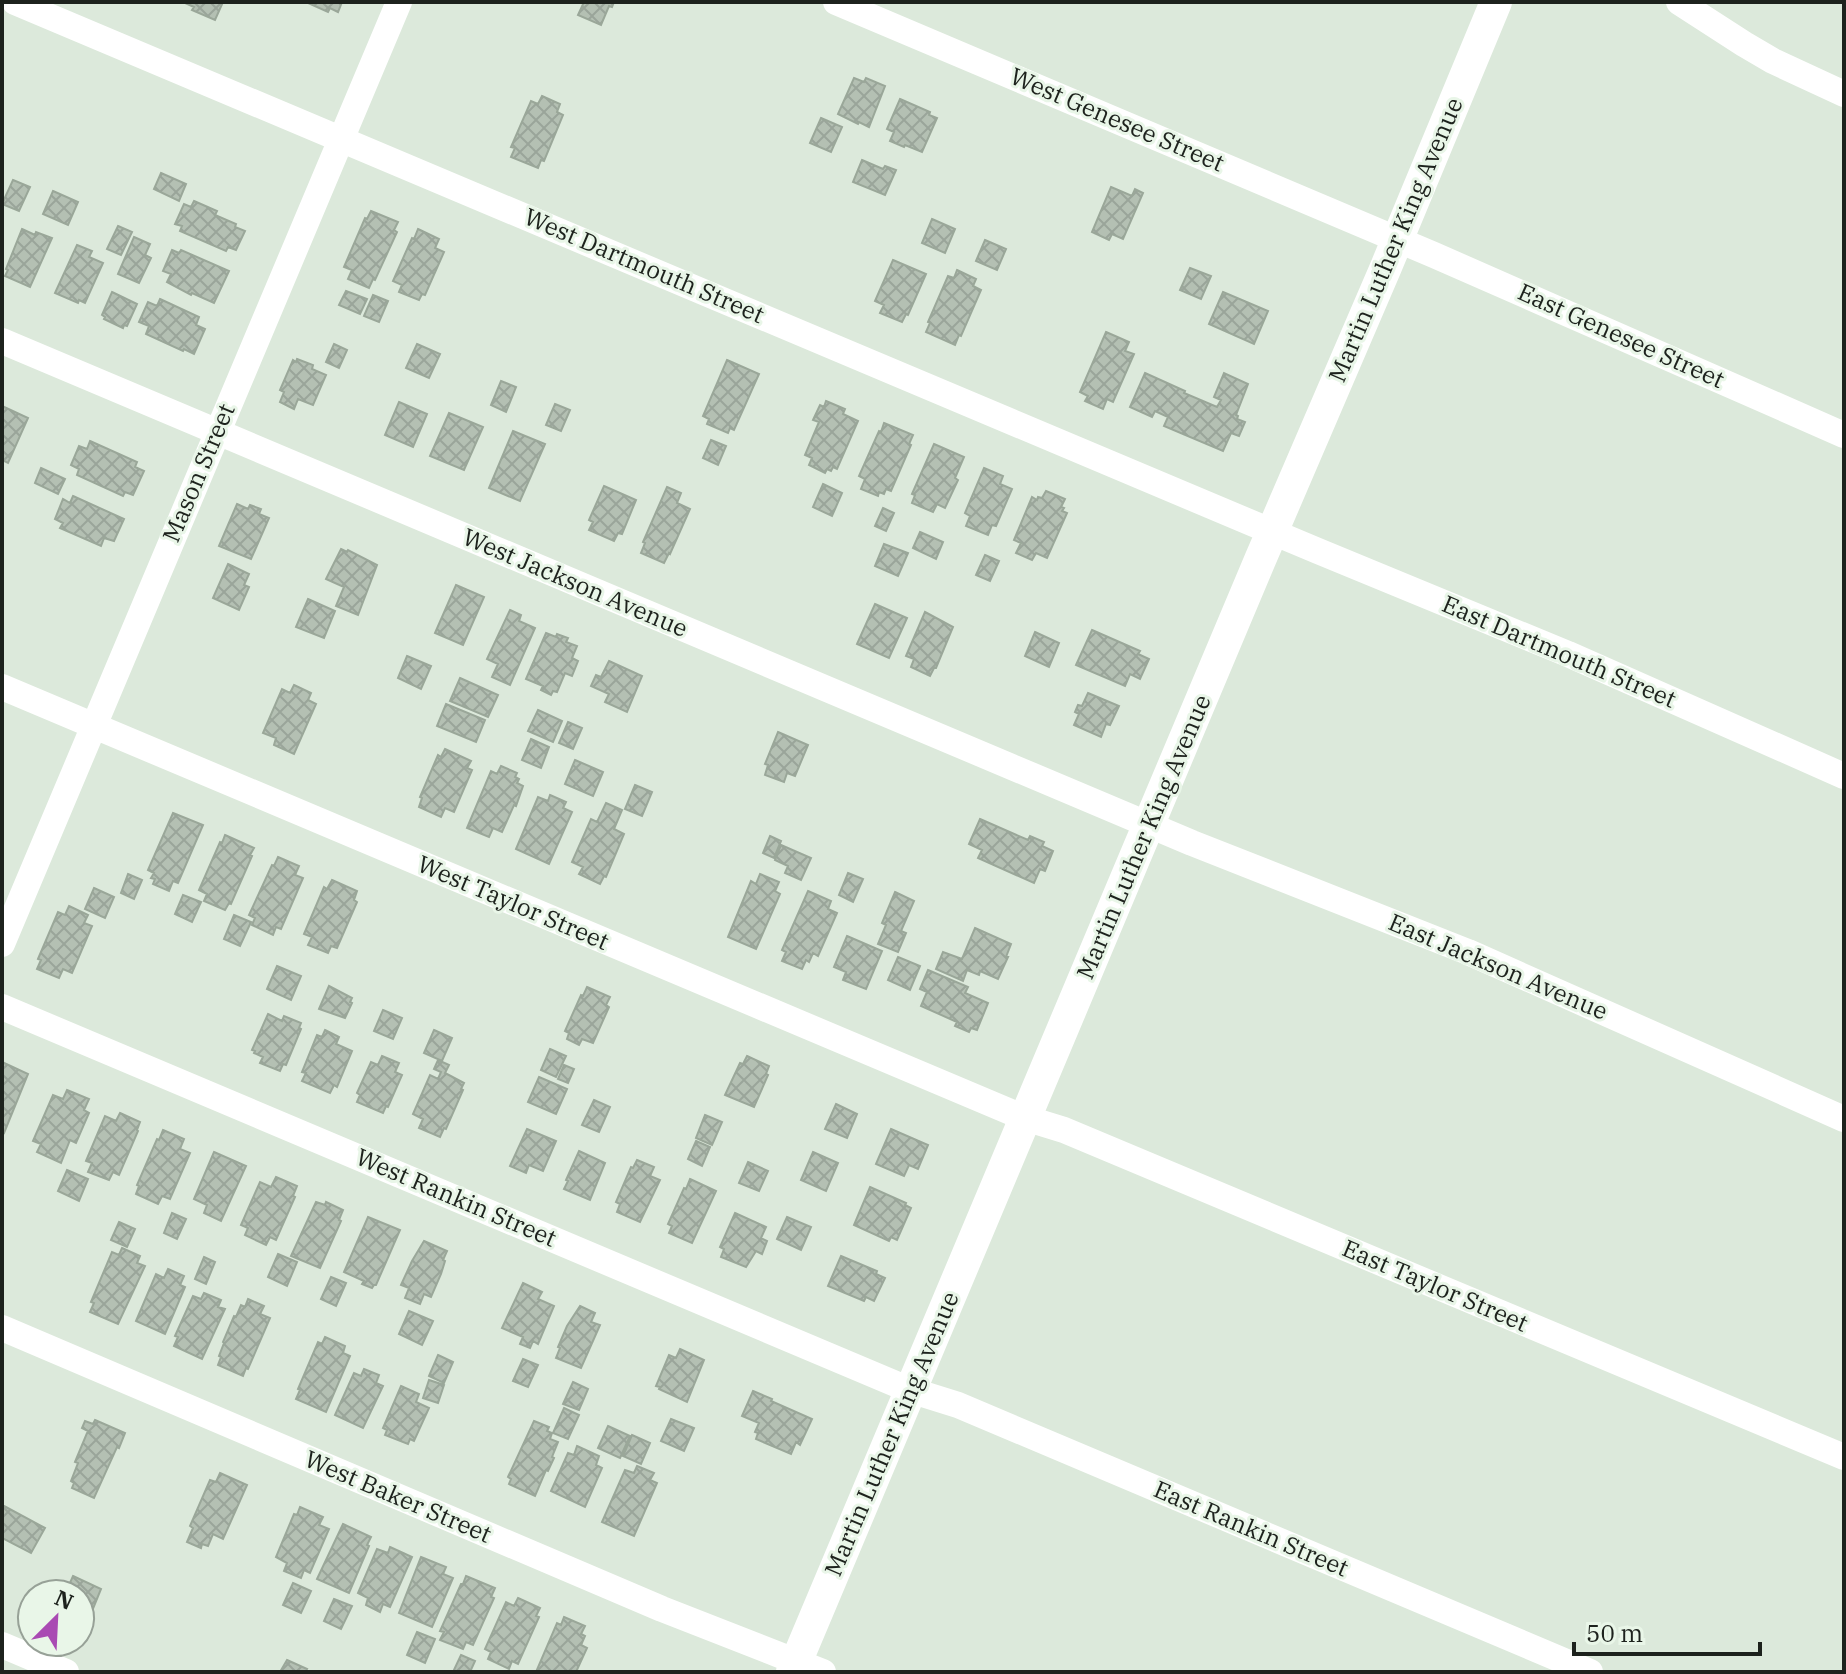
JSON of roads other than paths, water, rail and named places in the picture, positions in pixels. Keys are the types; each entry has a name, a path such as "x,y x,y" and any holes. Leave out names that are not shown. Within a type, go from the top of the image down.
{"street":[{"name":"West Dartmouth Street","path":"15,2 1273,532"},
{"name":"Mason Street","path":"2,944 399,2"},
{"name":"West Genesee Street","path":"836,2 1397,239"},
{"name":"Martin Luther King Avenue","path":"803,1669 910,1390 1496,2"},
{"path":"1679,2 1773,61 1844,94"},
{"name":"East Genesee Street","path":"1397,239 1844,435"},
{"name":"West Jackson Avenue","path":"2,341 1149,824"},
{"name":"East Dartmouth Street","path":"1273,532 1568,654 1844,776"},
{"name":"West Taylor Street","path":"2,687 1025,1118"},
{"name":"East Jackson Avenue","path":"1149,824 1468,952 1844,1119"},
{"name":"West Rankin Street","path":"2,1007 910,1390"},
{"name":"East Taylor Street","path":"1025,1118 1064,1130 1844,1457"},
{"name":"West Baker Street","path":"2,1328 803,1669"},
{"name":"East Rankin Street","path":"910,1390 958,1405 1590,1672"},
{"path":"2,1645 66,1672"}]}
